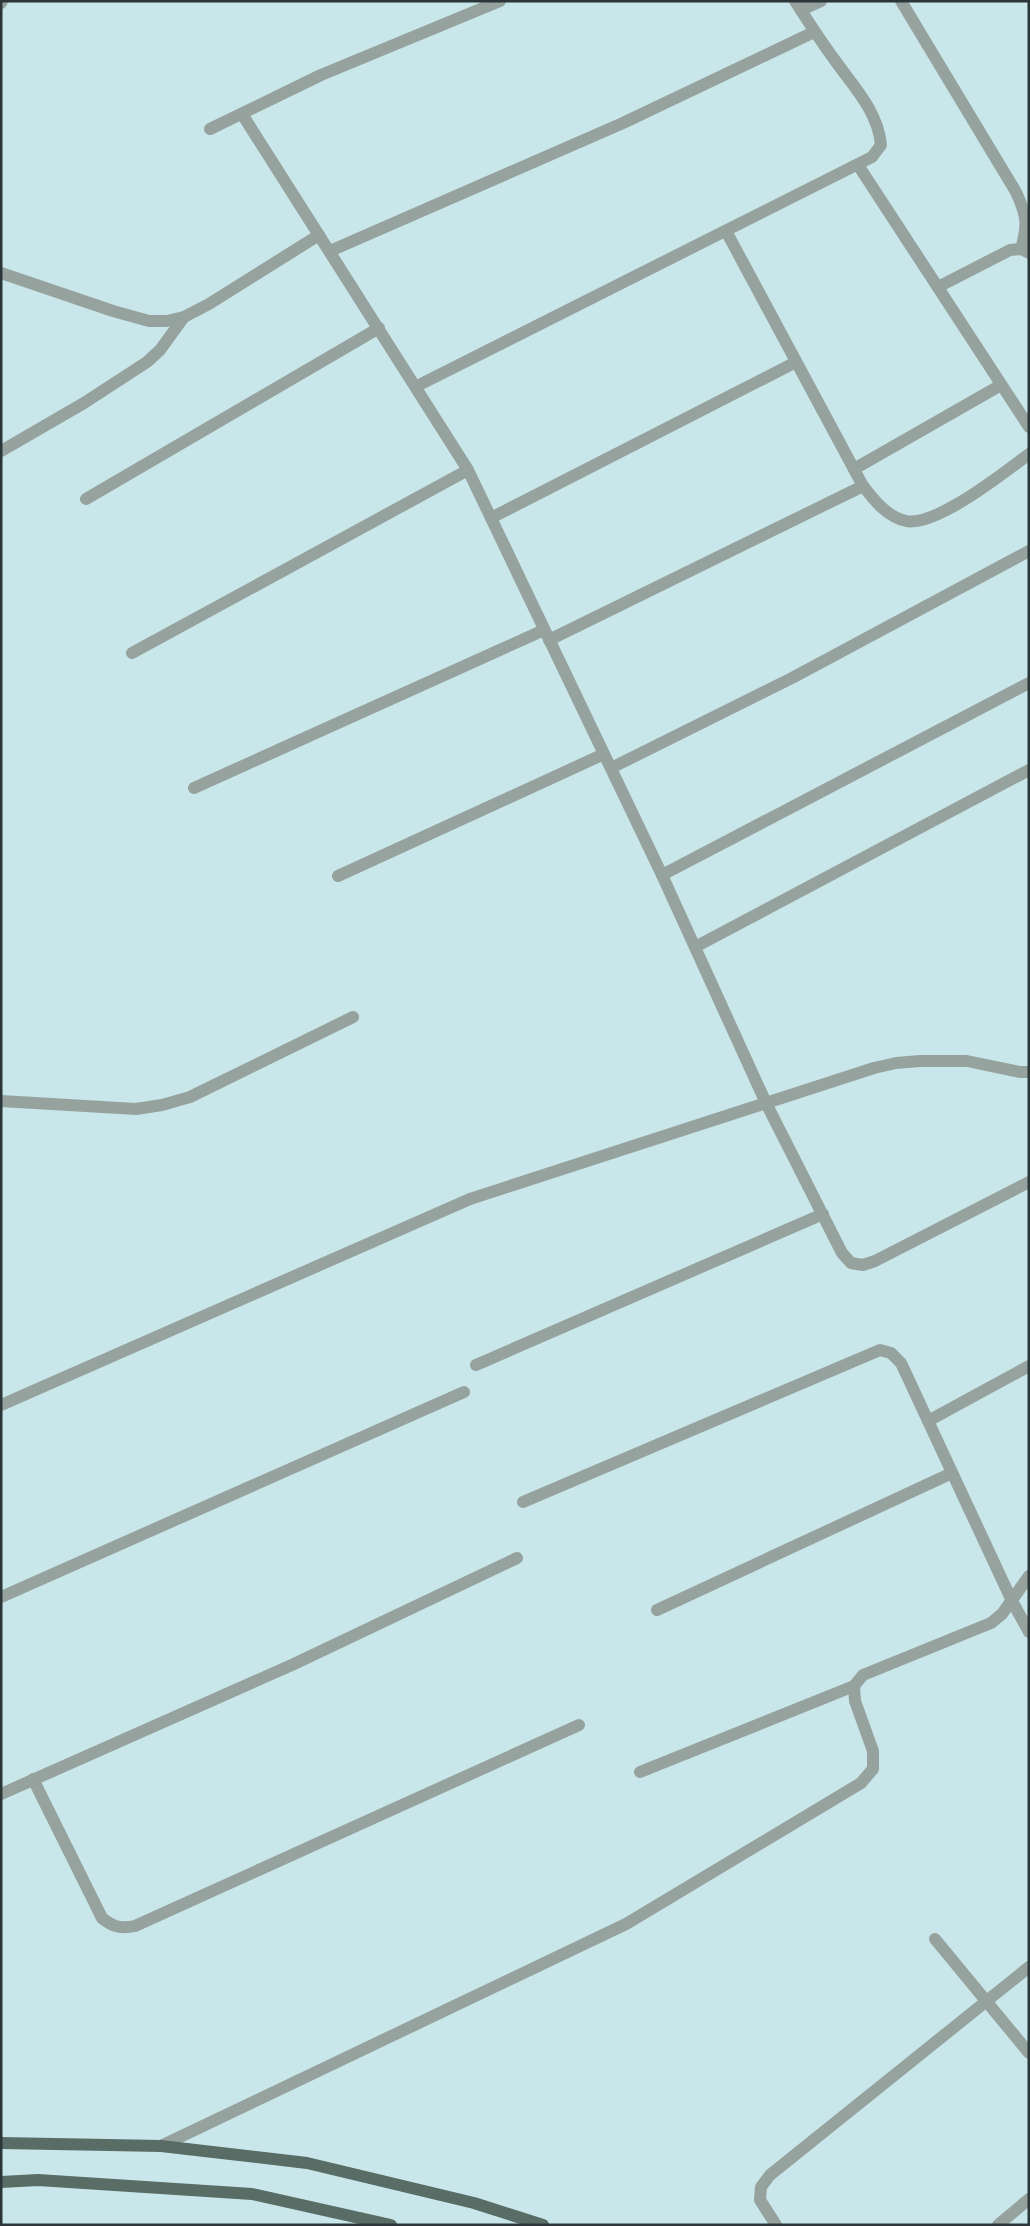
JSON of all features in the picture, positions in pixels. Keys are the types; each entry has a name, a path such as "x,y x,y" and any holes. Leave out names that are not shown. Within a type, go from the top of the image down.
{"main road":[{"path":"1,2143 161,2146 307,2163 474,2203 543,2225"},
{"path":"1,2182 38,2180 252,2194 391,2225"}],"street":[{"path":"210,129 321,74 500,1"},
{"path":"417,386 872,157 881,145 880,129 872,111 814,32 798,6 821,1"},
{"path":"901,1 1016,192 1026,214 1025,251 1010,250 938,287"},
{"path":"330,251 623,123 814,32"},
{"path":"242,114 417,386 468,470 662,875 766,1103 842,1252 851,1263 862,1265 875,1261 1029,1182"},
{"path":"858,164 1029,427"},
{"path":"726,231 863,486 882,508 907,522 927,518 953,507 978,492 1029,454"},
{"path":"1,273 148,321 166,321 184,317 209,304 320,235"},
{"path":"1,451 84,403 147,362 160,350 184,317"},
{"path":"86,499 379,328"},
{"path":"491,518 796,362"},
{"path":"854,469 1002,385"},
{"path":"132,653 468,470"},
{"path":"194,788 546,635 863,486"},
{"path":"611,768 792,678 1029,551"},
{"path":"662,875 1029,683"},
{"path":"338,876 604,754"},
{"path":"695,947 1029,770"},
{"path":"1,1101 127,1108 162,1105 190,1097 353,1017"},
{"path":"1,1405 470,1200 874,1068 920,1060 967,1061 1020,1072 1029,1072"},
{"path":"476,1365 823,1214"},
{"path":"523,1502 880,1350 891,1353 901,1363 1012,1601 1029,1632"},
{"path":"928,1421 1029,1366"},
{"path":"1,1597 464,1392"},
{"path":"657,1610 952,1473"},
{"path":"1,1794 294,1664 517,1558"},
{"path":"640,1772 854,1686 864,1675 991,1623 1002,1614 1029,1576"},
{"path":"161,2146 626,1924 861,1783 873,1769 873,1751 855,1701 854,1686"},
{"path":"34,1779 102,1918 110,1925 122,1928 135,1926 579,1724"},
{"path":"935,1939 1029,2053"},
{"path":"776,2225 760,2200 761,2187 770,2175 987,2003 1029,1967"},
{"path":"998,2225 1029,2199"}]}
